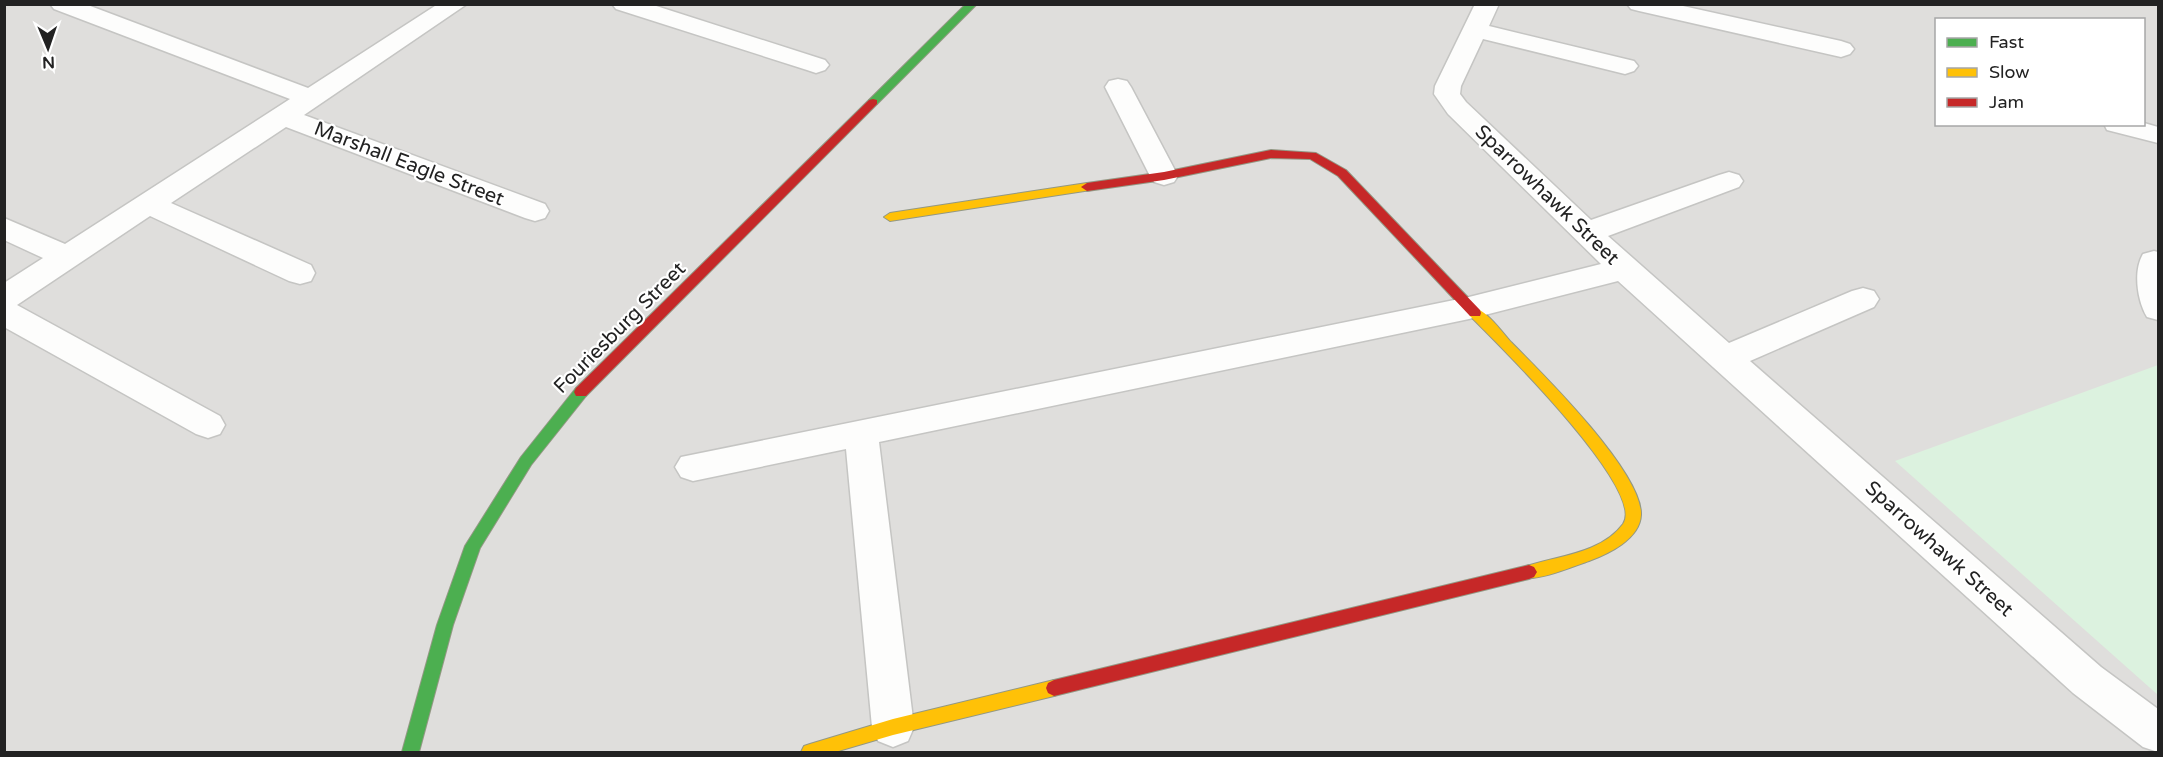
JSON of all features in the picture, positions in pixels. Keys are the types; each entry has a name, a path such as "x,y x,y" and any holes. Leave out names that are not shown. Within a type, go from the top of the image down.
{"street":[{"name":"Marshall Eagle Street","path":"62,4 310,98"},
{"name":"Marshall Eagle Street","path":"4,298 65,256 455,4"},
{"path":"624,4 816,65"},
{"path":"686,24 711,4"},
{"name":"Fouriesburg Street","path":"410,753 445,625 473,546 526,460 576,396 972,4"},
{"name":"Sparrowhawk Street","path":"1486,4 1451,74 1447,94 1486,138 1624,269 2087,680 2158,733"},
{"path":"1639,4 1841,49"},
{"path":"1474,30 1625,66"},
{"path":"1118,87 1164,176"},
{"name":"Marshall Eagle Street","path":"282,116 535,211"},
{"path":"2124,126 2158,135"},
{"path":"810,753 893,727 1549,567 1590,554 1616,541 1628,528 1634,515 1633,500 1585,428 1342,173 1323,160 1300,154 1271,154 1164,176 890,217"},
{"path":"1586,233 1729,181"},
{"path":"148,204 300,273"},
{"path":"4,228 65,256"},
{"path":"2154,261 2154,301 2158,309"},
{"path":"693,467 1469,308 1624,269"},
{"path":"1725,359 1863,300"},
{"path":"4,312 208,425"},
{"path":"861,432 893,727"}],"shaded area":[{"path":"4,5 2158,5 2158,752 5,752"}],"green space":[{"path":"2158,365 2158,695 1895,461"}],"traffic: fast":[{"path":"873,102 972,4"},
{"path":"410,752 445,625 473,546 526,461 581,392"}],"traffic: slow":[{"path":"890,217 1087,187"},
{"path":"1475,313 1569,412 1617,473 1631,498 1634,516 1628,528 1618,538 1589,554 1529,572"},
{"path":"810,752 893,727 1054,688"}],"traffic: jam":[{"path":"581,392 873,102"},
{"path":"1087,187 1164,176 1271,154 1312,156 1342,173 1475,313"},
{"path":"1054,688 1529,572"}]}
